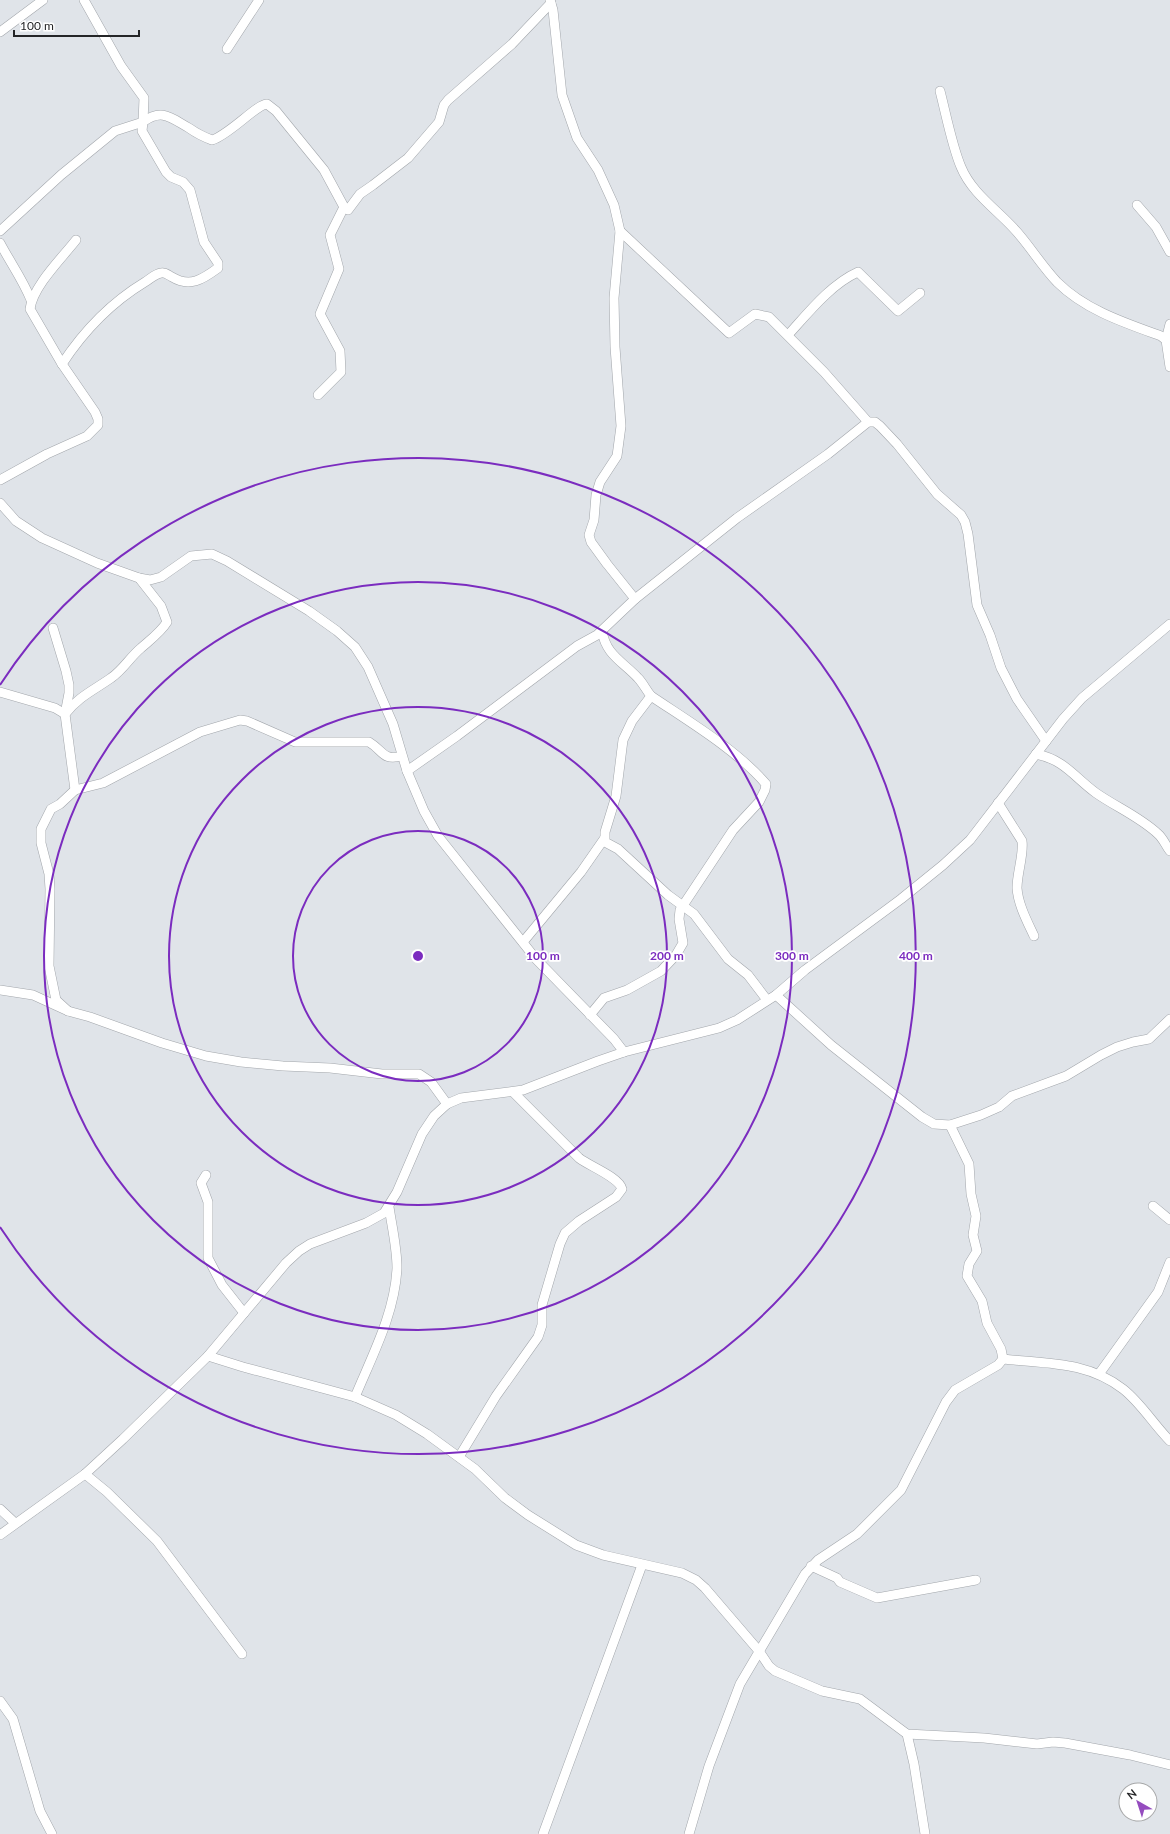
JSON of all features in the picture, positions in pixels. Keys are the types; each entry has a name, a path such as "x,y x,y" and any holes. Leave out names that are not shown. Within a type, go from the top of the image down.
{"street":[{"path":"0,32 43,0"},
{"path":"62,364 74,346 88,330 131,290 162,272 183,282 190,283 204,278 218,268 218,263 204,242 190,190 183,182 171,177 160,162 142,131 144,98 121,66 84,0"},
{"path":"226,49 259,0"},
{"path":"0,231 61,175 115,131 143,122 150,117 164,115 173,118 212,140 220,138 264,104 267,104 276,111 324,170 344,207 348,210 360,194 408,158 439,122 444,105 448,100 512,44 551,2"},
{"path":"551,2 562,95 577,138 598,170 611,198 620,231 614,298 615,347 622,426 617,456 600,482 596,495 594,520 589,535 591,542 635,599"},
{"path":"940,91 957,157 966,176 993,208 1016,231 1056,281 1069,293 1105,314 1161,336 1166,340"},
{"path":"1137,205 1156,227 1170,252"},
{"path":"318,395 341,372 340,351 320,314 339,269 330,235 344,207"},
{"path":"620,231 729,333 755,314 769,317 824,372 868,422"},
{"path":"0,480 47,454 87,436 98,425 98,419 95,412 62,364 30,309 31,300 76,240"},
{"path":"0,243 15,272 26,288 31,300"},
{"path":"788,335 818,302 850,276 858,272 898,310 920,293"},
{"path":"1170,324 1166,340 1170,366"},
{"path":"407,770 457,736 577,646 602,631 635,599 737,518 828,454 868,422 875,422 898,444 937,494 961,515 965,522 968,534 977,605 990,635 1001,668 1017,699 1046,741"},
{"path":"0,503 16,521 42,538 98,563 139,578 150,580 161,578 191,556 212,554 227,561 308,611 337,632 354,647 368,667 392,724 407,770 424,811 438,836 536,959 614,1039 624,1052"},
{"path":"65,714 72,705 85,694 111,678 167,622 162,606 139,578"},
{"path":"0,1535 85,1474 208,1356 286,1263 299,1251 328,1237 376,1218 389,1207 422,1134 434,1116 447,1104 468,1097 513,1092 624,1052 719,1028 737,1020 772,998 805,970 901,899 943,865 970,840 1046,741 1082,698 1170,624"},
{"path":"53,628 69,685 65,714 75,790"},
{"path":"590,1015 604,998 627,990 661,971 676,955 683,943 679,919 680,910 733,830 759,802 766,790 766,784 757,773 716,741 651,696 639,679 609,650 604,643 602,631"},
{"path":"0,692 55,708 65,714"},
{"path":"523,942 581,872 604,839 609,814 616,796 623,740 632,721 651,696"},
{"path":"68,1011 56,1000 49,966 50,889 41,843 41,830 51,809 60,804 75,790 103,783 200,732 240,720 247,721 295,742 370,742 386,757 393,758 402,756"},
{"path":"1036,754 1050,757 1074,773 1095,792 1151,828 1160,835 1170,851"},
{"path":"998,803 1022,841 1023,848 1019,863 1017,889 1024,913 1034,936"},
{"path":"604,839 608,844 618,849 668,894 700,920 728,959 748,975 772,998 922,1117 934,1124 950,1125 990,1112 999,1107 1012,1096 1066,1076 1101,1055 1118,1047 1149,1039 1170,1019"},
{"path":"0,990 33,995 68,1011 206,1056 242,1062 283,1066 330,1068 382,1074 418,1074 430,1082 447,1104"},
{"path":"459,1457 496,1396 538,1337 542,1325 542,1305 560,1244 565,1233 579,1221 616,1197 622,1189 621,1185 616,1180 579,1158 513,1092"},
{"path":"950,1125 969,1164 971,1194 976,1216 973,1235 977,1251 969,1264 967,1276 982,1301 987,1323 1001,1349 1003,1359"},
{"path":"206,1175 201,1183 208,1202 208,1258 222,1285 244,1313"},
{"path":"1153,1206 1170,1220"},
{"path":"355,1397 383,1330 393,1297 397,1268 389,1207"},
{"path":"1099,1374 1158,1292 1170,1262"},
{"path":"208,1356 270,1375 355,1397 396,1415 427,1434 459,1457 475,1469 505,1498 560,1536 586,1549 642,1565 682,1573 696,1580 705,1588 760,1651 769,1666 774,1670 822,1690 860,1700 907,1734 984,1738 1037,1744 1053,1742 1065,1743 1130,1755 1170,1765"},
{"path":"1003,1359 1060,1364 1083,1368 1099,1374 1123,1389 1170,1441"},
{"path":"689,1834 709,1766 734,1697 740,1684 805,1574 811,1566 857,1534 901,1490 946,1402 955,1390 998,1364 1003,1359"},
{"path":"85,1474 107,1492 157,1541 242,1654"},
{"path":"0,1509 15,1523"},
{"path":"543,1834 642,1565"},
{"path":"811,1566 837,1578 840,1582 877,1598 976,1580"},
{"path":"0,1701 13,1719 40,1811 52,1834"},
{"path":"907,1734 914,1764 925,1834"}]}
